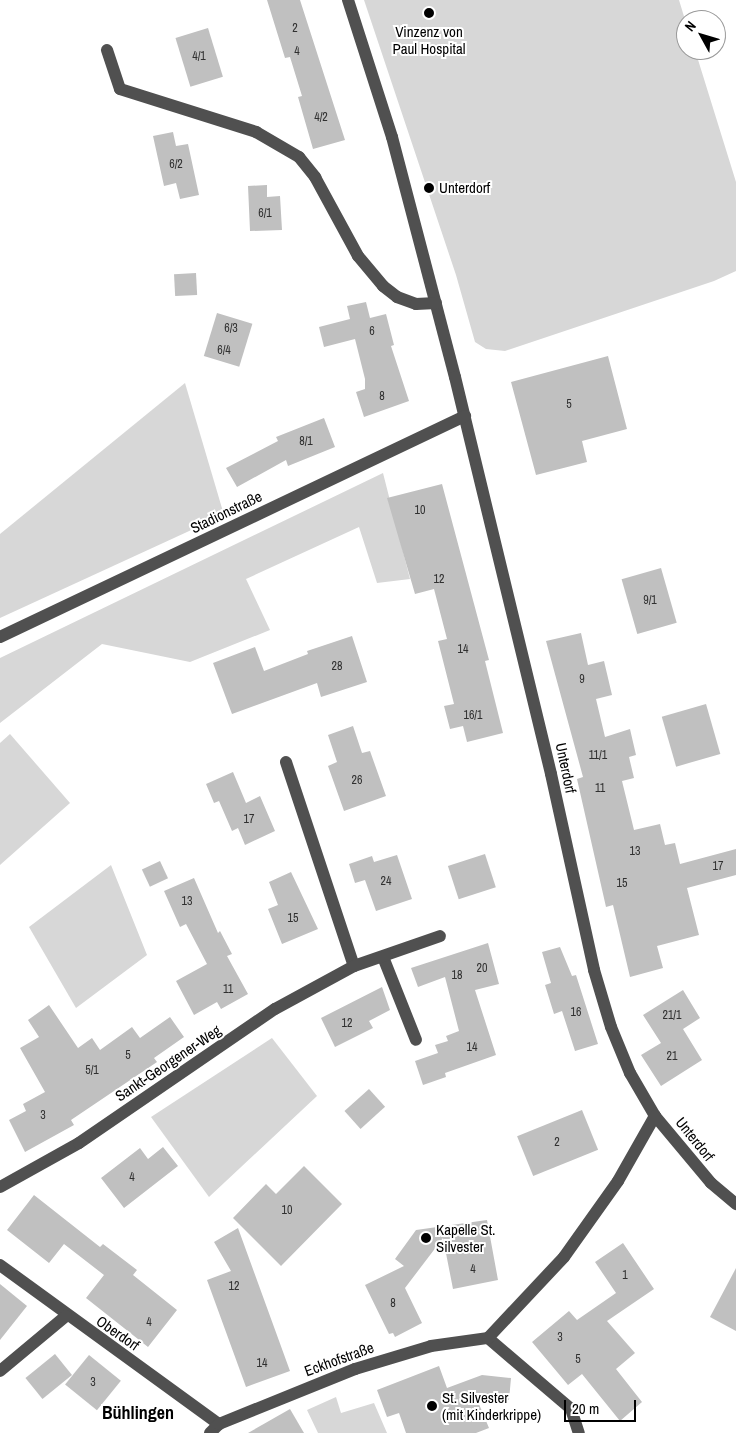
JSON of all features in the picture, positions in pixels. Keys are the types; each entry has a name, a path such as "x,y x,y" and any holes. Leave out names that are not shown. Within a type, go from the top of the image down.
{"street":[{"name":"Unterdorf","path":"348,0 392,137 436,302 551,774 594,970 611,1027 630,1073 656,1116 704,1176 736,1204"},
{"path":"107,50 120,90 256,132 299,157 315,177 358,256 383,286 397,297 416,304 436,302"},
{"name":"Stadionstraße","path":"0,637 465,416"},
{"path":"286,762 354,966"},
{"name":"Sankt-Georgener-Weg","path":"0,1187 79,1144 275,1009 354,966 440,936"},
{"path":"383,957 416,1040"},
{"path":"579,1433 571,1409 488,1338 564,1258 618,1181 656,1116"},
{"name":"Oberdorf","path":"0,1265 215,1429"},
{"path":"0,1371 66,1316"},
{"name":"Eckhofstraße","path":"215,1429 355,1369 431,1346 488,1338"}],"shaded area":[{"path":"364,0 679,0 682,10 676,10 676,60 698,60 736,182 736,271 714,281 505,351 486,349 475,342 456,275"},
{"path":"185,383 224,515 0,618 0,534"},
{"path":"383,473 410,579 377,583 359,527 246,579 270,630 190,662 102,644 0,723 0,658"},
{"path":"10,734 70,803 0,865 0,743"},
{"path":"111,865 147,955 76,1008 29,927"},
{"path":"272,1038 317,1096 209,1197 151,1117"},
{"path":"336,1397 341,1413 374,1403 387,1433 318,1433 307,1410"}],"building":[{"path":"267,0 300,0 345,140 313,149 298,97 302,96 290,57 285,58"},
{"path":"208,28 223,77 190,87 175,38"},
{"path":"173,132 176,146 188,144 199,195 180,199 176,183 164,186 153,136"},
{"path":"267,185 267,197 280,196 282,230 250,231 248,186"},
{"path":"196,273 197,295 175,296 174,274"},
{"path":"366,302 370,318 386,314 394,345 391,346 409,401 364,417 356,392 365,389 365,379 355,339 324,347 319,327 350,319 347,306"},
{"path":"217,313 252,324 239,367 204,356"},
{"path":"608,356 627,429 582,441 587,462 536,475 511,382"},
{"path":"324,418 335,447 288,466 286,460 237,487 226,468 278,441 276,437"},
{"path":"442,484 489,660 485,661 503,733 467,742 463,726 450,729 444,706 454,704 438,641 447,639 434,589 415,594 387,498"},
{"path":"661,568 677,623 637,634 622,579"},
{"path":"581,633 588,665 604,661 612,695 596,699 605,737 630,729 636,755 629,757 634,778 622,781 634,830 660,824 665,845 675,843 680,864 736,849 736,875 687,888 699,935 657,946 663,968 630,977 613,905 606,907 577,779 583,777 546,641"},
{"path":"352,636 367,682 321,697 317,683 232,714 213,663 255,647 264,671 308,654 307,651"},
{"path":"706,704 720,754 676,767 662,717"},
{"path":"353,726 362,753 370,751 386,796 344,811 328,766 337,762 328,735"},
{"path":"233,772 246,803 260,796 275,831 245,845 238,828 232,831 219,801 214,803 206,784"},
{"path":"485,854 496,887 459,899 448,866"},
{"path":"397,855 412,899 376,911 365,880 355,883 349,864 372,856 374,862"},
{"path":"160,861 168,878 150,887 142,869"},
{"path":"291,872 318,929 282,944 268,909 278,905 269,882"},
{"path":"194,878 218,933 220,931 232,954 227,956 248,994 221,1009 217,1002 194,1015 176,981 207,964 186,924 180,927 164,891"},
{"path":"488,943 499,984 475,990 496,1055 445,1073 446,1077 423,1085 415,1061 438,1053 435,1045 448,1041 446,1036 459,1031 445,977 418,987 411,968"},
{"path":"560,947 572,976 576,975 598,1044 575,1051 562,1011 554,1014 545,985 551,983 542,952"},
{"path":"382,987 390,1010 369,1021 373,1028 335,1047 321,1018"},
{"path":"683,990 700,1018 683,1029 702,1060 661,1086 641,1055 661,1043 643,1015"},
{"path":"49,1005 78,1048 92,1038 100,1050 132,1027 140,1038 170,1017 184,1037 154,1058 157,1062 71,1120 74,1125 25,1152 9,1120 26,1111 23,1104 45,1092 20,1048 39,1037 28,1020"},
{"path":"369,1089 385,1107 361,1129 344,1111"},
{"path":"582,1110 598,1150 533,1176 517,1136"},
{"path":"163,1147 178,1166 124,1208 101,1178 140,1148 148,1159"},
{"path":"304,1166 342,1204 281,1266 233,1218 266,1184 276,1194"},
{"path":"34,1195 100,1247 103,1244 137,1270 133,1275 177,1310 148,1347 86,1298 104,1275 64,1244 49,1263 7,1230"},
{"path":"487,1220 498,1280 453,1289 443,1238 405,1288 422,1323 395,1337 393,1333 389,1334 365,1285 404,1266 395,1259 416,1230"},
{"path":"238,1228 290,1371 246,1387 207,1280 231,1271 214,1242"},
{"path":"623,1243 654,1289 607,1321 635,1353 616,1369 642,1402 620,1421 582,1374 568,1385 532,1342 569,1311 577,1320 616,1293 595,1262"},
{"path":"736,1268 736,1331 710,1317"},
{"path":"0,1284 27,1306 0,1340"},
{"path":"55,1354 72,1375 42,1399 25,1378"},
{"path":"89,1355 121,1381 97,1410 65,1385"},
{"name":"St. Silvester (mit Kinderkrippe)","path":"439,1366 447,1388 482,1375 511,1378 509,1400 476,1397 489,1428 476,1433 406,1433 399,1413 387,1417 377,1390"},
{"path":"290,1409 304,1433 248,1433"}],"place":[{"name":"Vinzenz von Paul Hospital","path":"429,13"},
{"name":"Unterdorf","path":"429,188"},
{"name":"Kapelle St. Silvester","path":"426,1238"},
{"name":"St. Silvester (mit Kinderkrippe)","path":"432,1406"}],"district":[{"name":"Bühlingen","path":"138,1413"}]}
